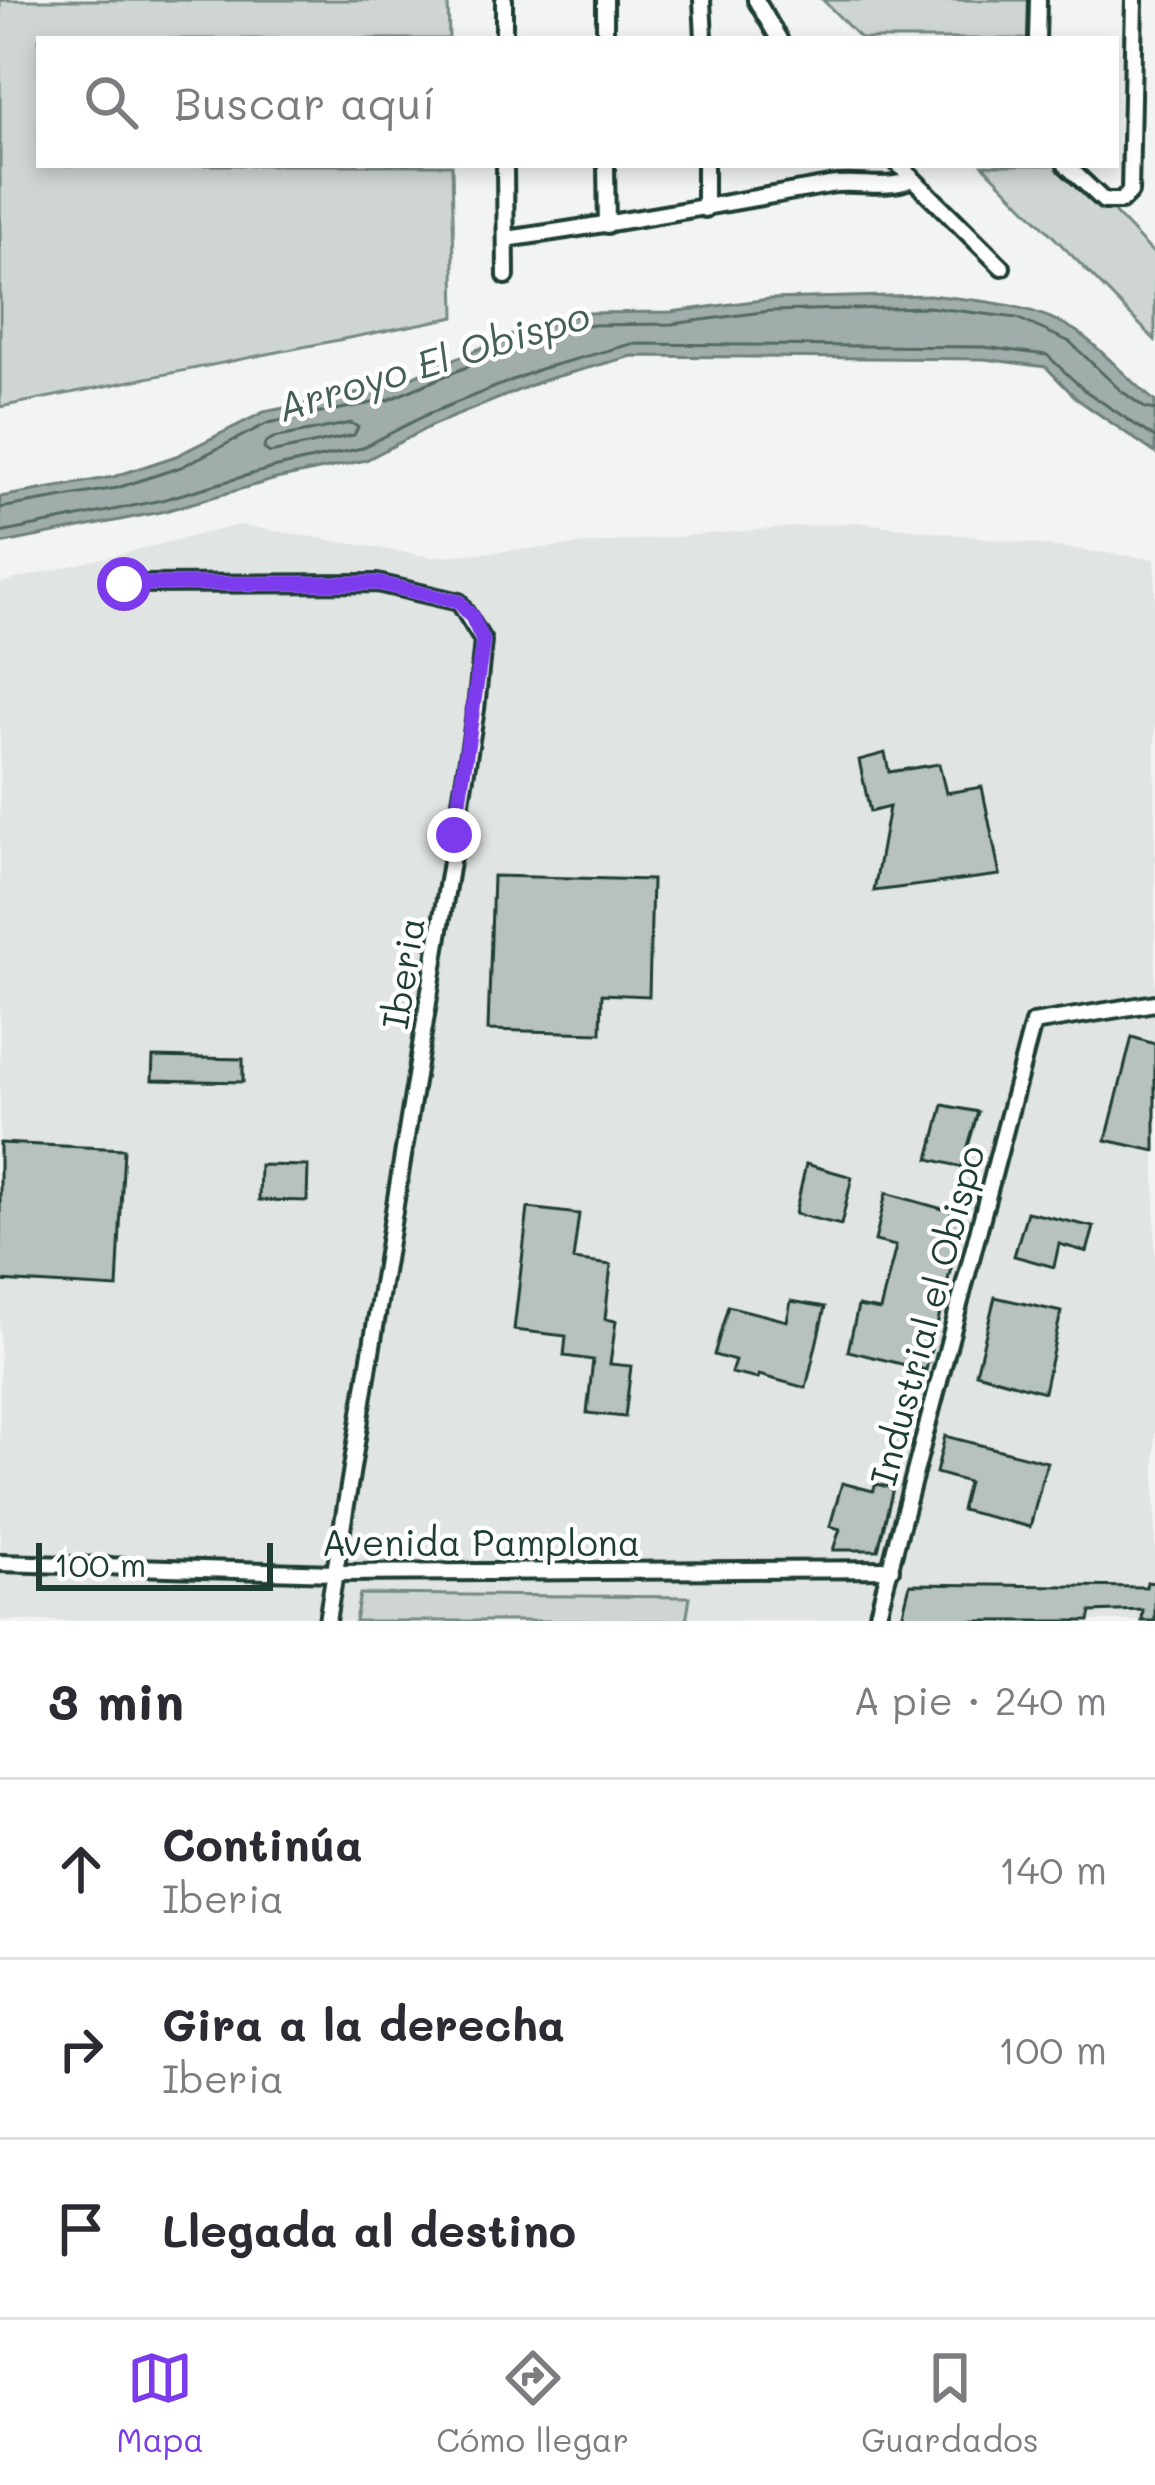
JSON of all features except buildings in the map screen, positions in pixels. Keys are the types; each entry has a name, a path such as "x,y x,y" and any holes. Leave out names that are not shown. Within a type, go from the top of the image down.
{"street":[{"path":"503,0 504,36"},
{"path":"604,0 605,36"},
{"path":"702,0 704,36"},
{"path":"756,0 777,36"},
{"path":"1036,36 1038,0"},
{"path":"1069,168 1104,201 1120,202 1131,187 1134,0"},
{"path":"505,168 506,276"},
{"path":"606,168 607,225"},
{"path":"705,168 705,209"},
{"path":"902,168 1002,267"},
{"path":"506,239 836,184 886,186 912,179"},
{"name":"Iberia","path":"124,584 377,583 459,602 483,641 476,709 327,1621"},
{"name":"Industrial el Obispo","path":"876,1621 1033,1023 1155,1004"},
{"name":"Avenida Pamplona","path":"0,1563 335,1573 891,1569"}],"shaded area":[{"path":"0,0 448,0 449,36 36,36 36,168 452,168 455,317 0,407"},
{"path":"823,0 1038,0 1037,36 858,36"},
{"path":"986,168 1072,168 1155,255 1155,340"},
{"path":"855,522 1155,559 1155,1621 0,1621 0,583 239,525 432,557"},
{"path":"360,1594 690,1597 686,1621 355,1621"}],"water":[{"path":"929,295 1023,309 1076,331 1155,401 1155,453 1077,399 1046,367 984,359 632,356 544,380 433,425 366,460 276,479 165,511 0,544 0,497 113,477 176,456 264,412 385,388 510,336 584,313 671,312 769,299"}],"route":[{"path":"124,584 377,583 459,602 483,641 454,835"}],"water label":[{"name":"Arroyo El Obispo","path":"433,360"}]}
